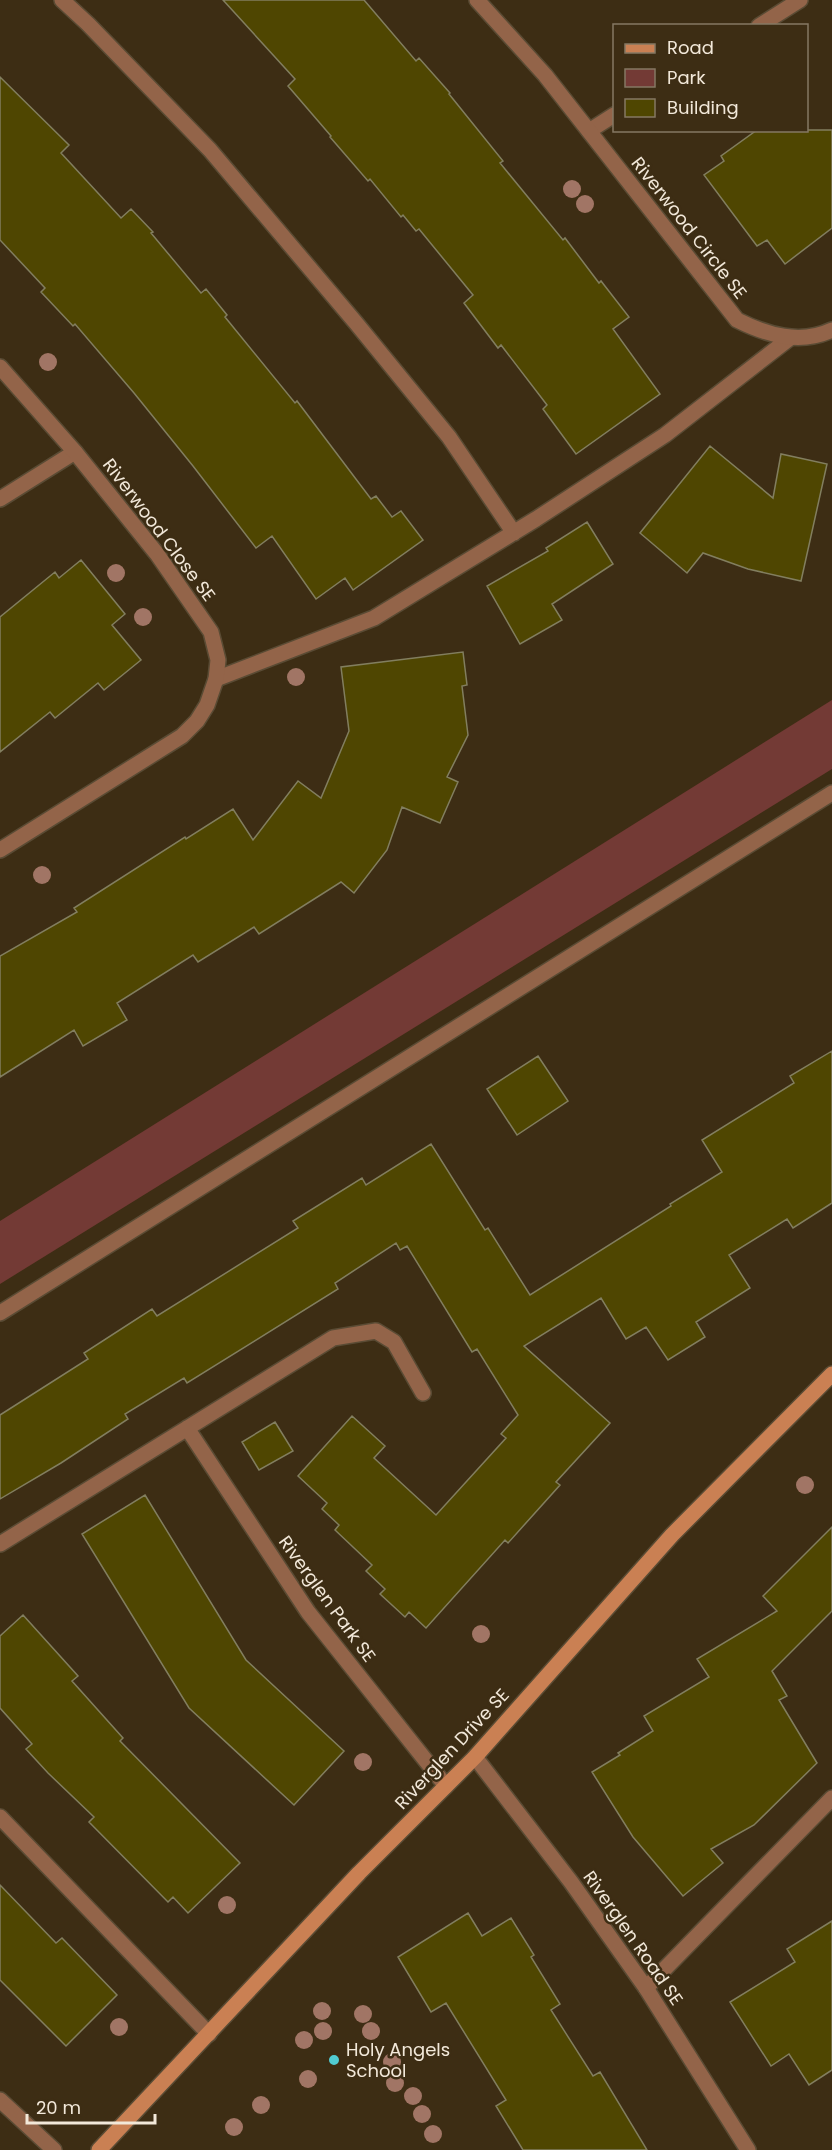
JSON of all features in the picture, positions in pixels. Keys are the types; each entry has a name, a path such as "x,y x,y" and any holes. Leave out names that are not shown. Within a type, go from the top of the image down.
{"street":[{"path":"62,0 210,150 449,437 514,533"},
{"name":"Riverwood Circle SE","path":"477,0 545,75 737,320 760,332 790,338 819,336 832,330"},
{"path":"762,24 800,0"},
{"path":"589,131 613,116"},
{"path":"216,678 374,618 514,533 665,435 790,338"},
{"name":"Riverwood Close SE","path":"0,367 75,452 158,554 211,632 218,660 216,678 207,705 197,722 182,736 0,850"},
{"path":"0,499 75,452"},
{"path":"0,1313 832,793"},
{"path":"0,1544 333,1338 376,1331 394,1342 423,1393"},
{"name":"Riverglen Drive SE","path":"99,2150 359,1873 475,1757 672,1535 832,1374"},
{"name":"Riverglen Park SE","path":"187,1428 308,1612 446,1786"},
{"name":"Riverglen Road SE","path":"475,1757 571,1882 646,1988 748,2150"},
{"path":"646,1988 832,1798"},
{"path":"0,1817 209,2034"},
{"path":"0,2100 54,2150"}],"green space":[{"path":"832,700 832,769 0,1284 0,1221"}],"building":[{"path":"223,0 364,0 416,61 419,58 450,93 503,161 500,163 629,317 613,329 660,394 576,454 543,409 547,405 501,345 498,348 464,303 473,295 419,229 416,231 403,215 401,217 370,179 368,181 330,137 288,86 295,79"},
{"path":"0,77 69,145 61,153 121,218 131,209 153,232 151,233 201,293 206,289 227,315 225,317 295,403 297,401 371,499 376,496 392,517 401,511 423,540 353,590 345,578 316,599 272,536 256,548 134,393 75,324 73,326 41,292 45,288 0,240"},
{"path":"832,130 832,228 785,264 767,240 757,246 704,175 724,161 721,156 754,132"},
{"path":"710,446 773,498 781,454 827,464 801,581 748,569 703,553 687,573 640,533"},
{"path":"587,522 613,564 552,604 562,620 520,644 487,586 548,551 546,548"},
{"path":"81,560 125,614 112,625 141,660 104,690 98,683 55,718 50,712 0,752 0,617 55,572 59,578"},
{"path":"463,652 467,685 462,686 468,735 447,777 458,782 440,823 402,807 387,850 354,893 341,882 259,934 254,927 198,962 193,955 117,1003 127,1020 83,1046 74,1030 0,1077 0,956 77,912 74,908 233,809 253,840 298,781 321,798 349,731 341,667"},
{"path":"832,1051 832,1203 793,1228 787,1219 729,1255 750,1288 696,1322 705,1337 668,1360 646,1327 626,1339 601,1298 524,1346 610,1423 556,1482 560,1485 508,1543 505,1540 426,1628 409,1612 405,1617 380,1594 385,1589 366,1571 372,1565 335,1530 339,1525 322,1509 327,1503 298,1476 352,1416 385,1446 374,1458 436,1515 506,1438 501,1434 518,1415 477,1349 472,1352 407,1246 400,1250 396,1243 335,1283 338,1289 187,1383 184,1378 125,1414 128,1419 61,1463 0,1499 0,1415 88,1359 84,1353 152,1309 157,1316 298,1228 293,1221 362,1178 366,1185 431,1144 485,1230 488,1228 530,1295 722,1172 702,1140 794,1083 790,1076"},
{"path":"538,1056 568,1101 517,1135 487,1089"},
{"path":"275,1422 293,1451 259,1470 242,1442"},
{"path":"145,1495 246,1660 344,1751 294,1805 189,1708 82,1534"},
{"path":"832,1527 832,1611 772,1671 787,1696 779,1700 817,1763 754,1825 711,1849 723,1863 683,1896 633,1837 592,1772 653,1731 644,1716 709,1677 697,1659 777,1611 763,1596"},
{"path":"23,1615 78,1676 72,1681 123,1738 120,1741 240,1863 188,1913 173,1897 168,1902 89,1822 94,1817 26,1749 32,1744 0,1708 0,1636"},
{"path":"0,1885 56,1943 62,1938 117,1995 66,2046 0,1980"},
{"path":"468,1913 482,1936 511,1918 534,1955 531,1957 560,2004 551,2010 593,2076 600,2072 647,2150 523,2150 496,2106 506,2100 446,2003 431,2012 398,1957"},
{"path":"832,1921 832,2070 809,2085 789,2054 771,2066 730,2002 795,1962 787,1949"}],"place":[{"name":"Holy Angels School","path":"334,2060"}]}
